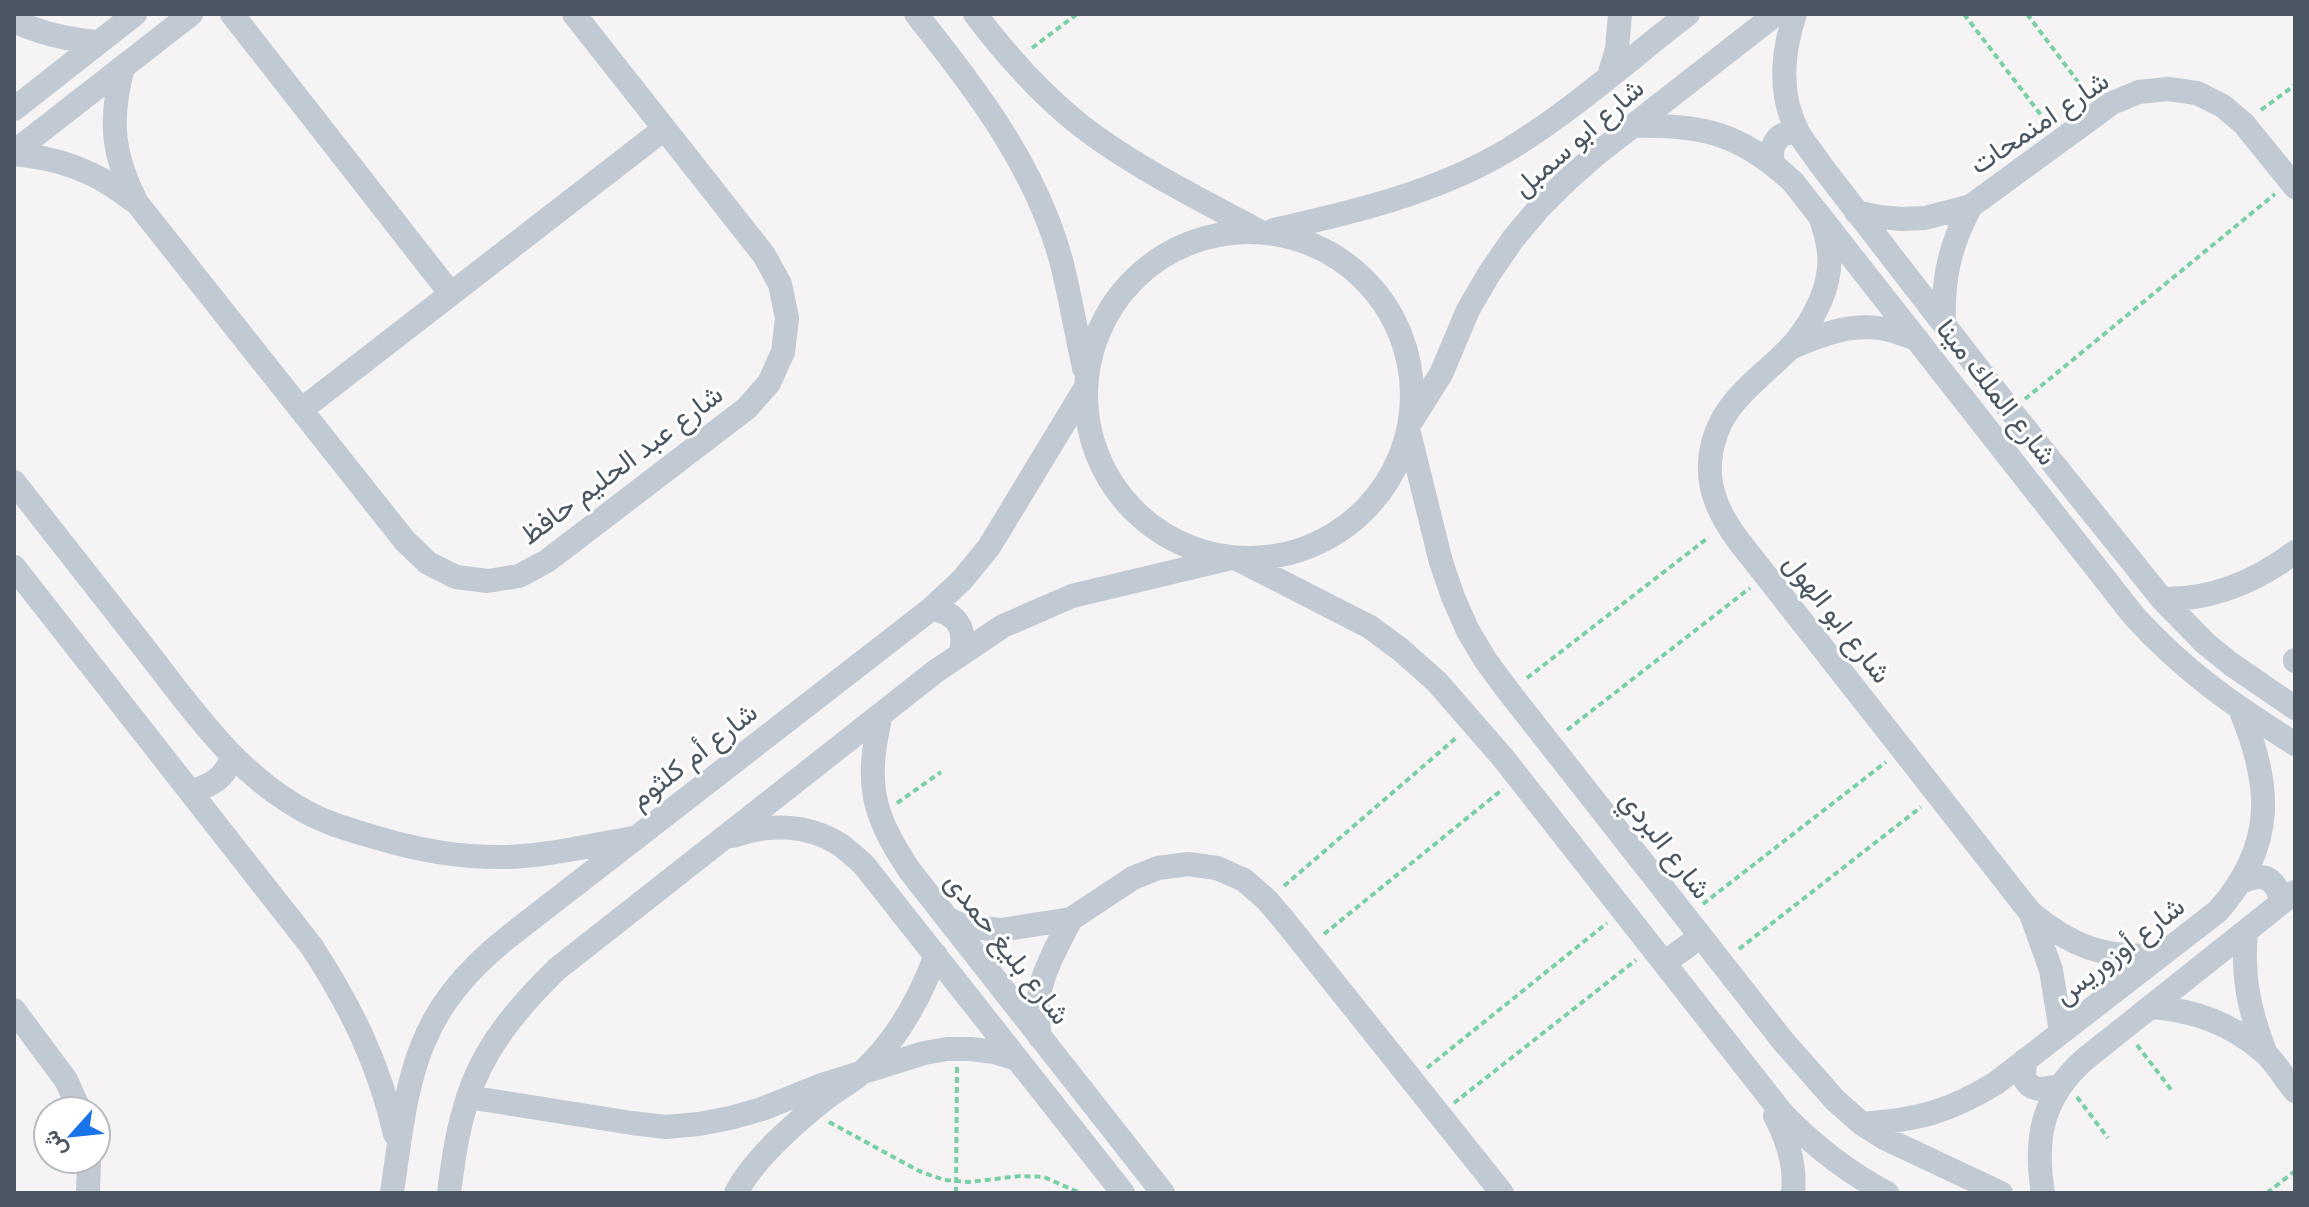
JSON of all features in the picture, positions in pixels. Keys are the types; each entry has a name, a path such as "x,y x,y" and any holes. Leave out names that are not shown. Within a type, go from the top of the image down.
{"street":[{"path":"14,109 135,14"},
{"path":"14,153 191,14"},
{"path":"232,14 451,294"},
{"name":"شارع عبد الحليم حافظ","path":"123,67 113,123 116,151 124,178 137,203 405,541 428,563 456,577 488,581 519,576 547,561 747,408 769,383 783,352 787,318 780,284 764,255 574,14"},
{"path":"916,14 983,100 1032,185 1060,258 1086,383 1087,418 1095,448 1107,476 1125,501 1147,523 1173,540 1201,552 1234,558 1275,557 1313,547 1346,528 1374,502 1396,469 1410,427 1412,384 1405,346 1390,312 1367,281 1337,257 1303,240 1262,232 1223,233 1188,243 1157,259 1130,282 1103,322 1094,343 1086,383"},
{"path":"975,14 1014,62 1069,115 1117,151 1262,232"},
{"path":"1609,76 1617,49 1620,14"},
{"name":"شارع ابو سمبل","path":"1262,232 1366,208 1414,194 1460,175 1546,125 1688,14"},
{"name":"شارع ابو سمبل","path":"1410,427 1441,374 1468,310 1513,239 1539,208 1566,181 1633,126 1776,14"},
{"name":"شارع الملك مينا","path":"1795,14 1785,52 1784,79 1788,106 1798,132 1856,212 2011,411 2162,599 2206,644 2295,708"},
{"path":"14,21 70,40 99,42"},
{"name":"شارع امنمحات","path":"1856,212 1902,219 1925,218 1971,206 2112,103 2139,92 2168,89 2197,93 2223,106 2244,124 2293,184"},
{"name":"شارع الملك مينا","path":"1633,126 1667,125 1710,132 1749,147 1773,163 1793,182 2134,616 2184,667 2240,709 2295,744"},
{"path":"301,410 664,129"},
{"path":"1773,163 1772,149 1779,137 1791,131 1798,132"},
{"name":"شارع عبد الحليم حافظ","path":"14,153 66,162 115,186 137,203"},
{"name":"شارع امنمحات","path":"1944,324 1945,275 1959,228 1971,206"},
{"name":"شارع ابو الهول","path":"1820,216 1829,243 1829,270 1821,299 1789,349 1756,377 1719,423 1711,448 1709,474 1714,500 1726,524 2030,912 2052,930 2077,944 2104,953 2132,957 2160,955"},
{"name":"شارع ابو الهول","path":"1789,349 1819,335 1852,328 1885,329 1917,339"},
{"name":"شارع أم كلثوم","path":"392,1193 410,1080 419,1052 446,1000 464,977 484,956 931,609 962,580 989,547 1086,383"},
{"name":"شارع البردي","path":"1410,427 1441,562 1453,597 1468,631 1509,692 1721,963 1835,1100 1862,1124 1908,1150 2001,1193"},
{"path":"14,482 233,757 257,779 312,815 342,828 418,849 463,856 508,857 554,852 635,837"},
{"path":"2162,599 2186,600 2244,583 2271,570 2295,552"},
{"path":"449,1193 459,1130 468,1097 486,1058 530,995 557,969 881,714 960,654 1003,626 1072,596 1234,558 1370,627 1437,682 1475,723 1782,1113 1844,1168 1887,1193"},
{"path":"18,577 312,947 357,1022 374,1062 399,1147"},
{"path":"931,609 942,610 959,623 964,643 960,654"},
{"name":"شارع أوزوريس","path":"1862,1124 1899,1121 1966,1101 1996,1083 2218,911 2241,882 2256,849 2263,814 2263,777 2240,709"},
{"name":"شارع بليغ حمدى","path":"881,714 873,747 872,780 878,815 891,842 910,871 1159,1192"},
{"path":"191,791 217,781 233,757"},
{"path":"720,841 750,830 781,826 813,831 840,845 864,865 1123,1193"},
{"path":"1040,1037 1037,1019 1040,983 1071,919 1133,878 1158,868 1188,864 1217,868 1244,880 1267,900 1502,1193"},
{"path":"886,891 897,873 910,871"},
{"path":"2043,1193 2038,1165 2039,1137 2047,1109 2061,1083 2124,1027 2289,897 2272,880 2262,876 2241,882"},
{"name":"شارع ابو الهول","path":"2030,912 2051,970 2061,1032"},
{"path":"947,918 963,926 1001,930 1071,919"},
{"path":"1658,956 1693,927"},
{"path":"2246,931 2244,960 2247,993 2254,1024 2266,1054"},
{"path":"736,1193 767,1153 810,1112 861,1073 905,1021 936,955"},
{"path":"2150,1007 2180,1009 2211,1019 2240,1035 2266,1054 2295,1091"},
{"path":"14,1010 66,1080 73,1095"},
{"path":"468,1097 666,1127 730,1118 924,1053 957,1049 994,1052 1017,1059"},
{"path":"2025,1060 2024,1078 2031,1087 2036,1089 2061,1083"},
{"path":"1761,1089 1787,1138 1793,1162 1793,1193"}],"path":[{"path":"1014,62 1077,14"},
{"path":"1964,14 2060,140"},
{"path":"2027,14 2101,111"},
{"path":"2244,124 2295,85"},
{"path":"2011,411 2293,184"},
{"path":"1509,692 1726,524"},
{"path":"1549,743 1766,575"},
{"path":"1267,900 1475,723"},
{"path":"1693,927 1903,749"},
{"path":"878,815 941,772"},
{"path":"1306,948 1518,777"},
{"path":"1721,963 1938,794"},
{"path":"1412,1080 1622,910"},
{"path":"1440,1115 1658,956"},
{"path":"2124,1027 2173,1092"},
{"path":"956,1193 957,1049"},
{"path":"2061,1083 2108,1138"},
{"path":"810,1112 919,1171 944,1180 1044,1177 1080,1193"},
{"path":"2267,1193 2295,1171"}]}
